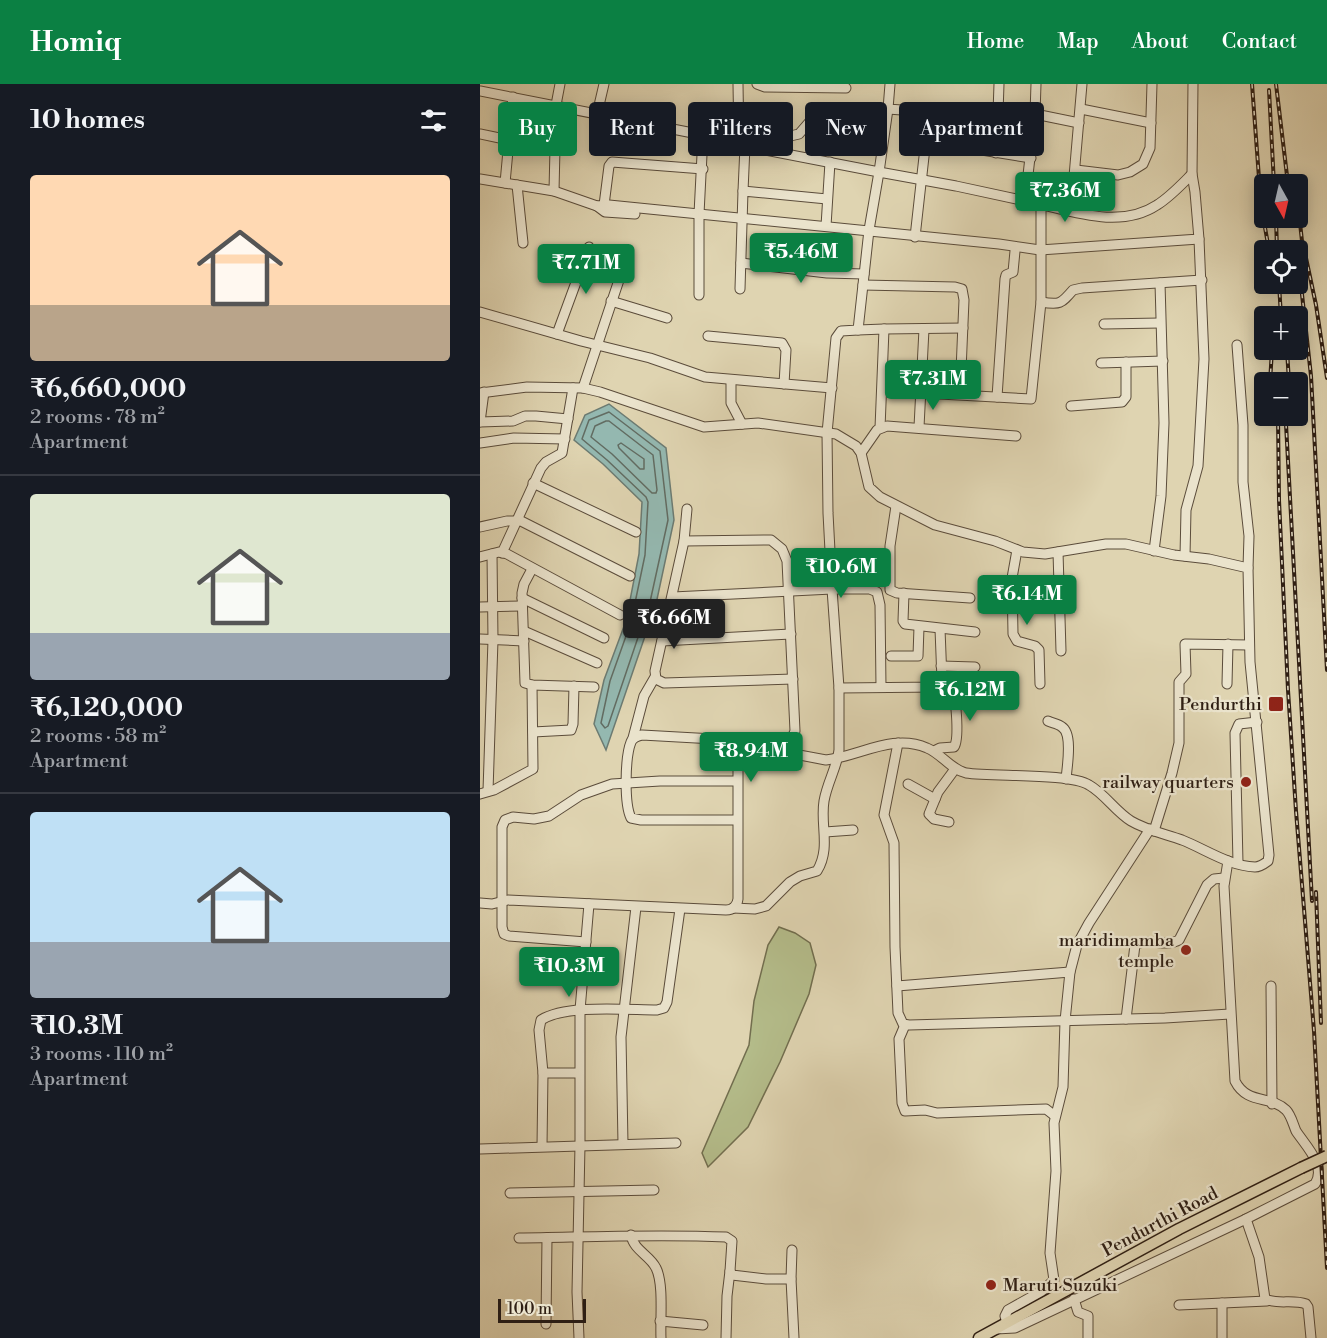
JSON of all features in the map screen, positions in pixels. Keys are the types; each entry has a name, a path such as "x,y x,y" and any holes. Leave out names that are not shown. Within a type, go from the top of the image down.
{"main road":[{"name":"Pendurthi Road","path":"979,1338 1179,1229 1327,1156"}],"street":[{"path":"557,102 560,84"},
{"path":"600,102 604,84"},
{"path":"738,84 739,102"},
{"path":"757,84 765,87 846,88"},
{"path":"887,115 890,84"},
{"path":"998,102 999,84"},
{"path":"1035,102 1036,84"},
{"path":"1071,211 1082,84"},
{"path":"1076,170 1113,176 1130,172 1143,164 1149,155 1152,84"},
{"path":"1185,556 1187,503 1198,466 1204,359 1202,280 1196,192 1192,174 1193,84"},
{"path":"480,91 540,102"},
{"path":"513,97 513,102"},
{"path":"1081,109 1151,123"},
{"path":"888,110 899,111"},
{"path":"1044,116 1079,123"},
{"path":"793,135 799,134 805,127"},
{"path":"480,134 498,138"},
{"path":"793,155 1114,218 1136,215 1155,206 1192,174"},
{"path":"505,183 508,156"},
{"path":"554,191 555,156"},
{"path":"699,295 699,217 703,156"},
{"path":"740,289 742,156"},
{"path":"858,330 869,233 881,156"},
{"path":"915,237 924,156"},
{"path":"1016,156 1030,158 1025,201"},
{"path":"601,206 609,164 612,162 703,169"},
{"path":"826,226 830,162"},
{"path":"480,179 554,191 601,206 605,212 699,217 999,244 1040,250 1199,239"},
{"path":"517,185 523,243"},
{"path":"743,191 827,199"},
{"path":"921,393 1031,399 1041,302 1041,204"},
{"path":"742,221 826,226 1033,253 1040,250"},
{"path":"557,334 589,247"},
{"path":"997,398 1005,279 1006,275 1014,270 1015,251"},
{"path":"502,553 533,483 546,462 560,456 578,388 596,345 625,262"},
{"path":"741,263 819,273 864,274"},
{"path":"1041,302 1060,303 1073,290 1082,288 1202,280"},
{"path":"1154,551 1161,496 1164,444 1160,283"},
{"path":"863,285 960,288 964,292 960,394"},
{"path":"611,301 667,318"},
{"path":"480,312 667,363 705,377 832,388"},
{"path":"1104,324 1160,323"},
{"path":"480,903 492,904 503,900 680,909 755,909 766,906 790,882 817,871 825,849 824,800 838,759 839,688 828,513 827,433 837,335 843,330 963,328"},
{"path":"919,427 924,329"},
{"path":"861,453 879,428 884,330"},
{"path":"708,336 782,344 786,350 784,384"},
{"path":"633,738 642,735 672,736 744,744 816,760 838,759 878,746 898,743 917,744 934,751 955,769 966,773 1066,779 1088,784 1130,820 1152,830 1233,862 1260,866 1268,861 1249,645 1248,525 1243,482 1243,425 1237,345"},
{"path":"1101,363 1163,361"},
{"path":"1071,406 1122,402 1126,397 1126,362"},
{"path":"731,380 731,403 742,424"},
{"path":"568,420 536,416 525,416 513,421 480,419 482,393 519,387 578,388 618,398 704,427 742,424 774,425 827,433 851,441 861,453 869,487 880,497 944,529 1039,554 1118,544 1135,545 1154,551 1209,559 1248,568"},
{"path":"879,428 919,427 1016,436"},
{"path":"480,443 514,438 565,440"},
{"path":"533,483 636,532"},
{"path":"896,506 890,546 889,587 894,592 970,598"},
{"path":"687,509 684,541 655,677 644,696 629,753 628,810 633,819 738,820"},
{"path":"480,527 516,521 535,527 630,576"},
{"path":"684,541 764,539 779,545 786,555 796,727 793,736 755,738 744,744 738,754 738,899 733,908"},
{"path":"1017,550 1012,578 1013,634 1017,640 1035,646 1039,650 1040,684"},
{"path":"1058,552 1061,651"},
{"path":"480,557 502,553 620,615"},
{"path":"492,554 493,640 484,793 532,770 534,765 532,685"},
{"path":"532,569 524,584 522,602 524,681 532,685 594,687"},
{"path":"673,597 832,589 870,589 877,592 880,605 881,687"},
{"path":"904,593 903,623 919,627 975,632"},
{"path":"480,607 522,602 604,638"},
{"path":"891,656 918,656 919,627"},
{"path":"940,629 940,685"},
{"path":"524,631 597,663"},
{"path":"662,641 792,634"},
{"path":"480,639 524,642"},
{"path":"1007,1323 1005,1316 1008,1310 1042,1291 1054,1280 1050,1252 1056,1171 1055,1116 1063,1081 1065,1021 1070,972 1077,945 1089,923 1152,830 1172,773 1180,737 1179,684 1186,674 1185,646 1190,643 1249,645"},
{"path":"1227,684 1228,644"},
{"path":"941,666 975,667"},
{"path":"655,677 657,681 664,683 793,679"},
{"path":"839,688 933,688 940,685 950,690 954,697 957,744 954,747 934,751"},
{"path":"533,732 567,732 572,729 574,686"},
{"path":"1048,721 1062,726 1066,732 1069,750 1066,779"},
{"path":"996,1329 1015,1328 1246,1219 1312,1186 1318,1180 1319,1172 1315,1157 1286,1110 1246,1095 1235,1081 1224,878 1233,862 1235,733 1239,724 1257,722"},
{"path":"898,743 884,815 894,843 897,987 899,1019 905,1025 1230,1014"},
{"path":"949,822 930,816 935,799 955,769"},
{"path":"586,942 506,936 502,927 502,827 505,820 513,817 544,818 556,813 574,798 603,786 627,783 737,781"},
{"path":"908,784 935,799"},
{"path":"825,832 854,830"},
{"path":"1126,1019 1135,945 1145,942 1174,943 1179,940 1206,885 1214,879 1224,878"},
{"path":"579,1338 577,1292 580,1010 589,904"},
{"path":"623,1144 621,1065 623,1010 636,907"},
{"path":"542,1146 543,1073 539,1030 541,1020 552,1015 580,1010 657,1010 666,1007 680,909"},
{"path":"897,987 1070,972"},
{"path":"1270,986 1272,1104"},
{"path":"905,1025 899,1039 902,1103 905,1111 925,1110 937,1113 1046,1109 1055,1116"},
{"path":"543,1073 579,1073"},
{"path":"480,1149 676,1143"},
{"path":"510,1193 654,1190"},
{"path":"1246,1219 1259,1257 1263,1295 1267,1301"},
{"path":"631,1235 634,1245 657,1269 660,1286 661,1338"},
{"path":"519,1238 631,1235 729,1238 733,1244 726,1296 726,1338"},
{"path":"546,1324 547,1238"},
{"path":"792,1250 794,1338"},
{"path":"730,1271 733,1276 791,1279"},
{"path":"1074,1299 1078,1312 1088,1316 1088,1338"},
{"path":"1179,1305 1297,1301 1308,1307 1311,1338"},
{"path":"1222,1303 1222,1338"},
{"path":"660,1321 703,1325"}],"green space":[{"path":"779,927 795,933 810,943 816,965 809,994 780,1062 748,1127 708,1167 702,1153 749,1045 754,1001 768,945"}],"water":[{"path":"609,404 666,448 674,520 656,604 606,750 594,724 604,680 626,621 639,554 642,502 603,464 574,440 585,415"}],"railway":[{"path":"1252,84 1261,205 1267,240"},
{"path":"1276,84 1287,174"},
{"path":"1269,90 1273,174"},
{"path":"1276,228 1277,240"},
{"path":"1301,228 1302,240"},
{"path":"1308,267 1327,378"},
{"path":"1280,294 1280,306"},
{"path":"1302,294 1311,376 1327,670"},
{"path":"1271,360 1271,372"},
{"path":"1288,360 1288,372"},
{"path":"1278,426 1279,500 1288,690 1314,1031 1327,1268"},
{"path":"1286,426 1312,901"},
{"path":"1316,892 1321,1023"}],"place":[{"name":"Pendurthi","path":"1276,704"},
{"name":"railway quarters","path":"1246,782"},
{"name":"maridimamba temple","path":"1186,950"},
{"name":"Maruti Suzuki","path":"991,1285"}]}
